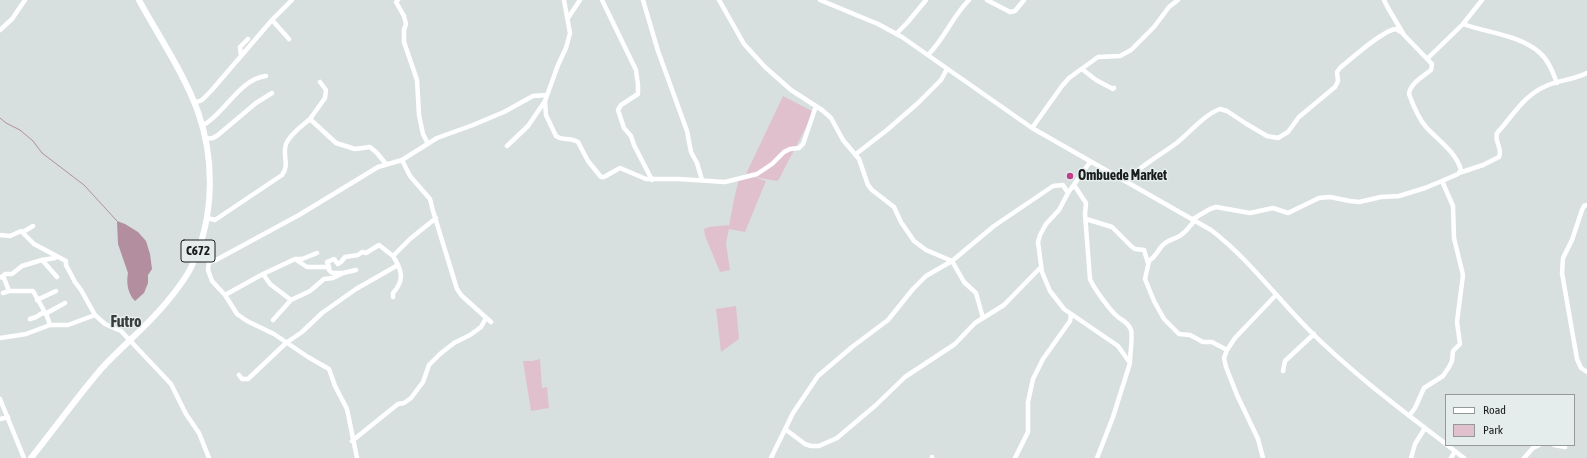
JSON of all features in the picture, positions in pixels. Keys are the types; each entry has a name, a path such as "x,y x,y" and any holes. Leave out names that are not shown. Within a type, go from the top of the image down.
{"main road":[{"name":"C672","path":"31,458 103,368 170,298 193,265 207,218 209,162 202,126 190,91 139,0"}],"street":[{"path":"0,30 12,19 25,0"},
{"path":"194,103 204,97 272,20 292,0"},
{"path":"507,146 528,126 545,101 558,65 569,42 570,33 564,0"},
{"path":"568,18 580,0"},
{"path":"602,0 636,70 638,94 619,106 618,110 624,128 631,136 652,180"},
{"path":"643,0 660,58 686,131 691,152 697,163 702,180"},
{"path":"719,0 748,48 782,83 831,118 843,140 856,154 860,161 865,178 872,190 894,207 901,222 914,241 926,250 952,261 964,282 976,293 982,318"},
{"path":"820,0 878,24 896,34 998,103 1032,128 1211,230 1229,245 1314,334 1374,389 1445,444"},
{"path":"896,34 926,0"},
{"path":"928,55 943,39 955,17 968,0"},
{"path":"987,0 1010,12 1015,10 1024,0"},
{"path":"1032,128 1065,82 1098,56 1120,56 1131,50 1154,27 1169,7 1178,0"},
{"path":"1384,0 1404,35"},
{"path":"1427,59 1463,24 1482,0"},
{"path":"396,1 404,16 406,24 404,30 404,42 417,80 419,115 423,134 428,144"},
{"path":"272,20 289,39"},
{"path":"1463,24 1515,40 1536,50 1545,59 1557,83"},
{"path":"1126,181 1137,171 1178,142 1192,128 1220,109 1227,111 1272,138 1283,136 1299,117 1335,87 1338,81 1337,72 1340,68 1372,43 1391,30 1396,29 1404,35 1432,64 1431,70 1415,84 1409,91 1409,94 1425,125 1456,160 1460,168 1459,173"},
{"path":"241,56 240,47 248,39"},
{"path":"856,154 887,130 922,99 941,80 947,69"},
{"path":"1082,69 1096,80 1113,89 1114,88"},
{"path":"1148,263 1165,243 1182,235 1194,220 1210,209 1216,207 1250,213 1273,208 1288,213 1319,198 1330,197 1359,202 1381,197 1402,195 1425,188 1484,164 1499,157 1500,152 1496,139 1497,133 1529,97 1543,88 1571,80 1587,73"},
{"path":"202,126 213,119 252,79 266,76"},
{"path":"207,218 215,220 282,175 287,165 285,145 289,139 310,119 325,98 326,90 320,82"},
{"path":"205,139 213,138 218,135 256,103 272,93"},
{"path":"209,262 222,257 248,241 299,215 364,175 386,164 402,160 446,134 473,126 504,112 533,96 548,95"},
{"path":"545,101 544,105 546,115 556,136 560,139 572,139 578,142 588,161 600,176 604,177 616,169 622,168 641,178 652,180 702,180 723,182 754,176 767,168 784,152 790,149 800,148 803,144 816,106"},
{"path":"310,119 336,143 355,149 370,147 386,164"},
{"path":"402,160 410,176 429,197 458,291 491,322"},
{"path":"1090,162 1068,193 1059,210 1046,224 1040,235 1038,240 1041,267 1043,277 1050,291 1064,309 1118,346 1130,363"},
{"path":"1409,416 1415,408 1424,388 1443,376 1449,368 1452,362 1453,352 1460,344 1457,322 1463,275 1454,238 1453,206 1442,181"},
{"path":"771,458 785,429 815,379 852,346 888,320 913,289 926,276 952,261 994,226 1053,186 1063,185 1068,193"},
{"path":"1074,185 1086,204 1090,279 1094,287 1113,312 1125,321 1130,328 1131,334 1130,363 1113,417 1097,458"},
{"path":"1587,205 1584,206 1582,210 1572,240 1564,255 1562,269 1563,286 1578,359 1581,368 1587,372"},
{"path":"392,256 436,218"},
{"path":"1086,219 1113,227 1133,248 1144,250 1148,263 1145,279 1156,305 1167,322 1179,334 1190,335 1205,342 1212,342 1227,350"},
{"path":"0,235 10,236 21,231 23,232 33,226"},
{"path":"23,232 34,244 66,261 66,265 75,282 95,315 105,324 121,331 171,384 186,414 199,433 209,458"},
{"path":"344,273 332,273 329,270 327,262 334,259 338,264 345,257 358,255 362,252 366,253 379,245 392,256 398,265 401,281 398,288 393,293 393,297"},
{"path":"198,250 208,256 208,270 210,277 225,295 237,314 274,334 329,369 335,386 347,409 352,441 357,458"},
{"path":"225,295 263,274 295,259 302,259 317,253"},
{"path":"9,291 6,282 1,277 5,274 12,274 22,266 55,258"},
{"path":"295,259 307,267 329,266"},
{"path":"42,260 57,277"},
{"path":"239,375 242,379 248,379 286,343 302,332 322,312 356,289 398,265"},
{"path":"785,429 805,444 811,446 819,446 837,438 905,377 954,344 982,318 1004,305 1041,267"},
{"path":"273,320 290,300 310,291 324,279 333,278 356,270"},
{"path":"263,274 270,284 290,300"},
{"path":"3,293 9,291 32,291 50,325"},
{"path":"37,300 56,291"},
{"path":"1263,458 1258,439 1237,395 1224,358 1227,350 1235,338 1276,295"},
{"path":"30,319 65,303"},
{"path":"1015,458 1028,432 1028,407 1033,379 1043,359 1070,321 1070,313"},
{"path":"0,338 26,334 50,325 68,325 95,315"},
{"path":"352,441 398,404 404,403 411,398 423,382 429,365 454,343 470,335 481,327 486,318"},
{"path":"1283,371 1285,361 1314,334"},
{"path":"0,400 24,458"},
{"path":"0,419 8,417"},
{"path":"1411,458 1415,444 1425,428"},
{"path":"1448,446 1464,458"},
{"path":"1524,458 1538,446"},
{"path":"1560,446 1565,447"},
{"path":"1451,458 1455,451"}],"green space":[{"path":"783,96 814,112 779,179 777,181 754,177 766,181 745,232 729,229 726,243 730,270 720,272 705,236 704,229 709,227 729,226 739,179 747,175 746,174"},
{"path":"736,306 739,339 721,352 716,309"},
{"path":"540,359 542,388 547,387 549,408 531,411 523,361"}],"shaded area":[{"path":"117,221 138,232 146,241 150,254 152,269 148,275 148,283 144,293 135,301 129,292 127,284 128,273 118,244"}],"waterway":[{"path":"0,118 6,123 20,130 33,141 42,153 84,185 117,221"}],"place":[{"name":"Ombuede Market","path":"1070,176"}],"district":[{"name":"Futro","path":"126,322"}]}
